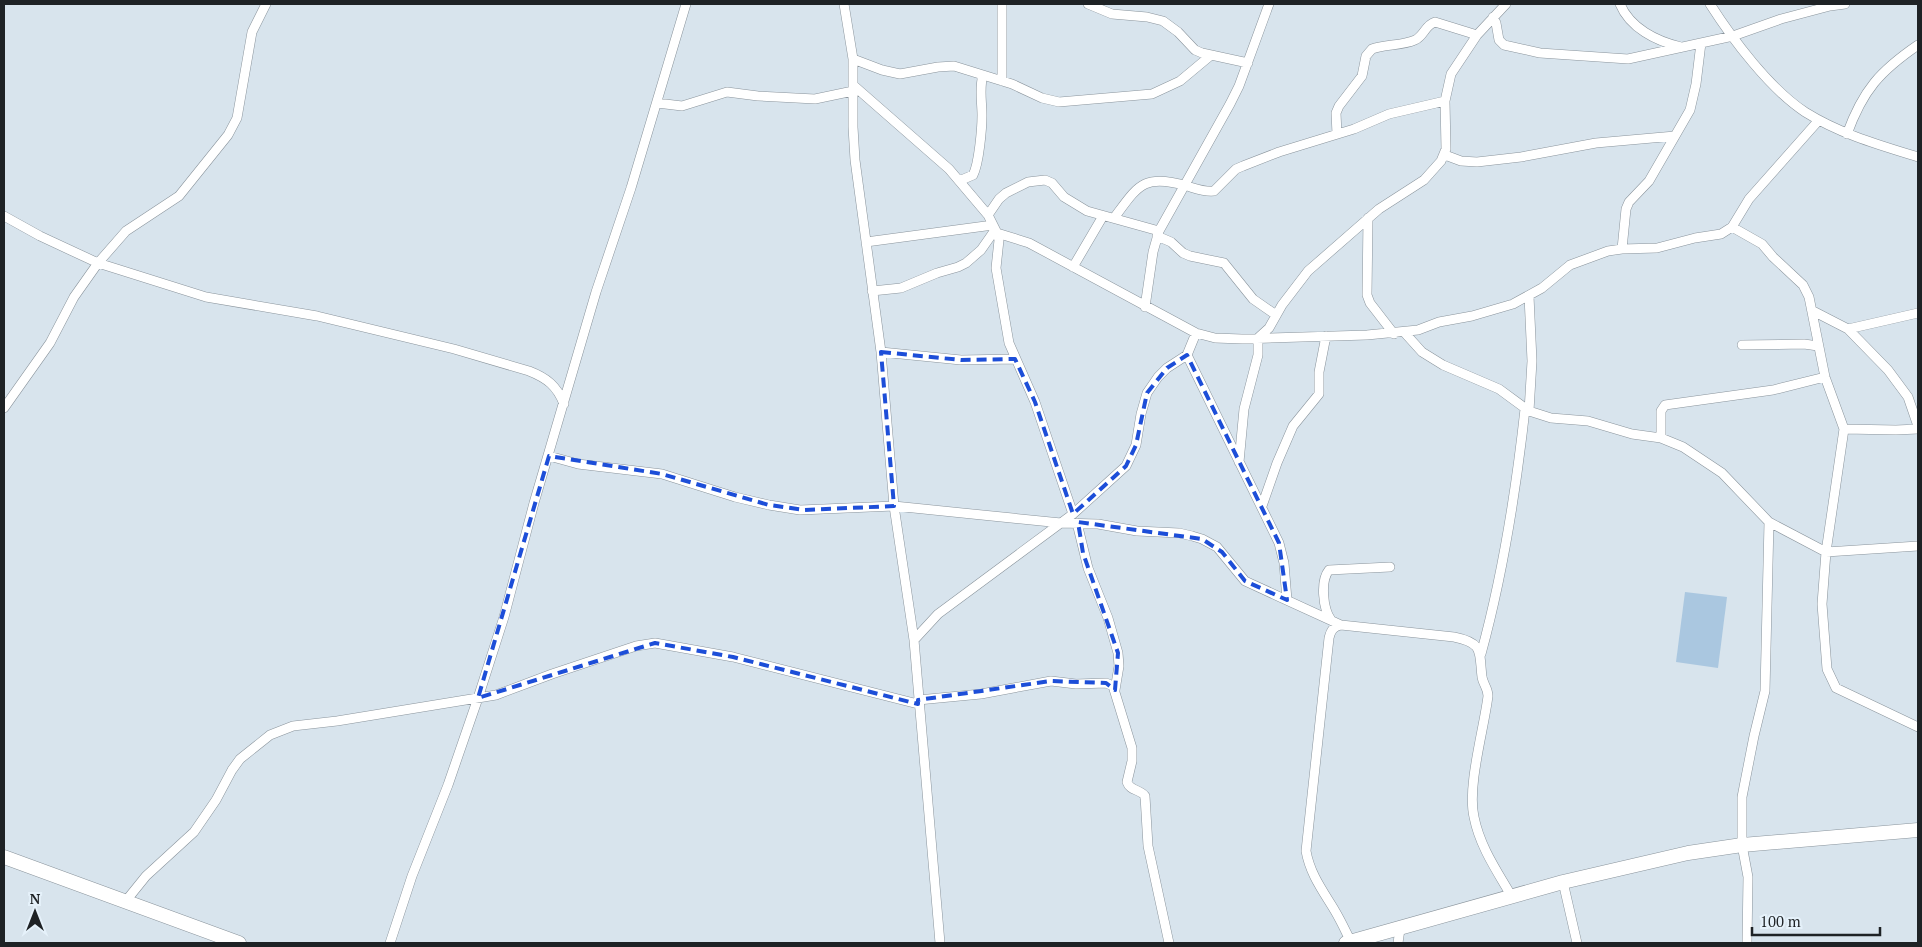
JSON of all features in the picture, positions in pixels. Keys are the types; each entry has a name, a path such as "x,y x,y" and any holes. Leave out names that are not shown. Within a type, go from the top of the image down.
{"street":[{"path":"4,408 50,343 74,297 98,263 126,231 179,196 228,135 238,118 252,32 266,4"},
{"path":"390,943 412,876 448,784 504,617 534,503 607,257 629,194 686,4"},
{"path":"844,4 853,59 855,160 881,352 894,506 914,640 940,943"},
{"path":"1002,4 1002,81"},
{"path":"1088,4 1112,14 1147,17 1163,21 1178,32 1195,50 1210,56 1248,63"},
{"path":"1145,307 1153,252 1158,233 1230,104 1248,63 1268,4"},
{"path":"1239,462 1244,409 1258,356 1258,338 1269,328 1289,294 1308,272 1368,218 1390,201 1424,180 1445,155 1447,135 1445,101 1451,74 1477,35 1506,4"},
{"path":"1620,4 1627,16 1650,36 1665,43 1682,47"},
{"path":"1710,4 1756,66 1794,105 1847,134 1918,157"},
{"path":"1493,17 1501,44 1540,53 1628,59 1733,36 1781,19 1845,4"},
{"path":"1337,134 1336,113 1339,106 1362,76 1366,56 1372,48 1414,41 1421,37 1430,24 1435,22 1477,35"},
{"path":"1622,249 1626,209 1629,202 1649,181 1690,110 1694,97 1702,43"},
{"path":"1847,134 1856,109 1875,82 1896,61 1918,45"},
{"path":"853,59 892,73 908,73 947,66 962,68 1022,88 1042,98 1059,102 1142,96 1161,91 1180,80 1210,56"},
{"path":"959,181 973,175 976,167 982,118 981,84 983,75"},
{"path":"657,103 682,106 727,92 758,96 815,99 853,88"},
{"path":"853,88 949,169 988,215 995,230 1001,236 1029,243 1196,334 1215,338 1242,339 1394,334 1418,330 1439,322 1494,311 1529,296 1570,265 1608,252 1664,246 1695,238 1722,234 1732,227 1749,199 1819,120"},
{"path":"1114,218 1136,189 1143,183 1153,180 1185,185 1201,191 1214,191 1236,169 1279,152 1354,129 1389,114 1445,101"},
{"path":"1445,155 1460,161 1476,162 1520,157 1596,143 1675,136"},
{"path":"988,215 1006,193 1028,182 1037,180 1052,183 1064,198 1087,211 1158,233 1183,253 1190,256 1224,263 1253,299 1276,315"},
{"path":"4,216 40,236 98,263 206,297 317,316 454,348 521,368 548,380 563,382 572,376"},
{"path":"1074,267 1104,216"},
{"path":"1368,218 1367,295 1370,303 1394,334"},
{"path":"1732,227 1757,240 1803,285 1814,311 1824,377 1844,429 1826,552 1822,604 1827,669 1836,688 1918,727"},
{"path":"866,242 995,230"},
{"path":"872,291 901,288 937,273 958,267 982,250 995,230"},
{"path":"995,230 997,275 1008,343 1035,402 1075,518 1088,568 1108,618 1120,666 1115,690"},
{"path":"1512,897 1485,851 1474,818 1473,788 1488,696 1488,689 1482,678 1481,654 1489,625 1516,483 1527,410 1532,360 1529,296"},
{"path":"1814,311 1848,329 1894,378 1908,397 1918,427 1896,430 1844,429"},
{"path":"1848,329 1918,313"},
{"path":"1404,332 1422,352 1461,374 1499,389 1527,410 1551,418 1588,421 1632,434 1661,438 1683,447 1722,473 1769,522 1826,552 1918,546"},
{"path":"914,640 938,614 1061,523 1075,518 1126,466 1136,446 1141,414 1147,394 1158,377 1187,355 1196,334"},
{"path":"1262,506 1277,463 1293,426 1319,394 1319,372 1326,336"},
{"path":"1742,345 1804,344 1818,346"},
{"path":"881,352 962,360 1015,359"},
{"path":"1187,355 1262,506 1283,554 1287,600"},
{"path":"1661,438 1661,411 1665,406 1773,390 1824,377"},
{"path":"548,380 555,386 564,404"},
{"path":"548,456 578,464 662,474 769,505 805,510 894,506 1061,523"},
{"path":"1075,518 1137,531 1179,533 1202,539 1210,542 1222,552 1245,581 1341,625 1454,637 1471,642 1481,654"},
{"path":"1747,943 1748,877 1742,845 1742,797 1765,691 1769,522"},
{"path":"1331,620 1324,607 1324,579 1329,570 1390,567"},
{"path":"1341,625 1330,631 1306,851 1307,860 1320,888 1335,911 1349,943 1563,882 1688,853 1742,845 1918,830"},
{"path":"125,902 146,876 194,832 216,800 235,764 270,735 293,726 338,721 506,692 552,674 594,662 636,646 655,644 733,657 918,702 981,694 1050,681 1076,684 1110,684 1115,690 1132,754 1127,782 1131,788 1142,792 1145,796 1148,846 1169,943"},
{"path":"4,857 239,943"},
{"path":"1563,882 1577,943"},
{"path":"1398,943 1400,929"}],"highlighted area":[{"path":"881,352 961,360 1015,359 1035,402 1073,514 1126,466 1136,445 1147,393 1167,368 1187,355 1279,543 1287,600 1245,581 1222,552 1202,539 1078,522 1083,553 1118,653 1115,690 1106,683 1051,681 918,700 918,704 733,657 655,643 478,698 549,456 662,474 769,505 805,510 894,506"}],"shaded area":[{"path":"1685,592 1727,597 1718,668 1676,662"}]}
